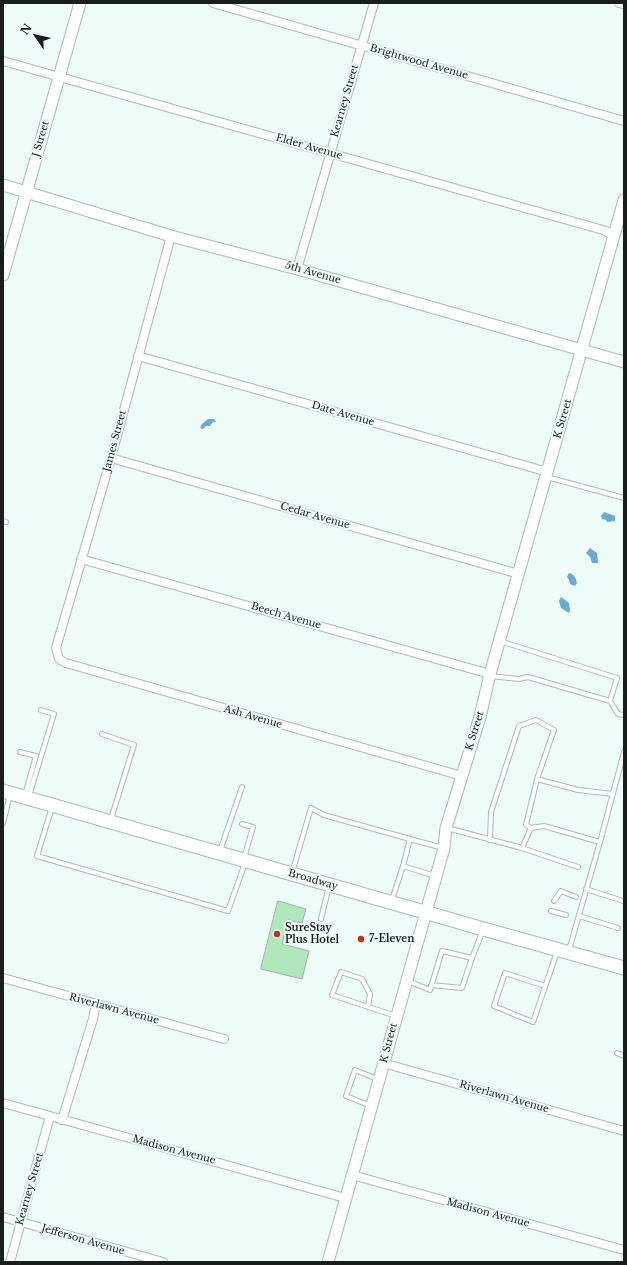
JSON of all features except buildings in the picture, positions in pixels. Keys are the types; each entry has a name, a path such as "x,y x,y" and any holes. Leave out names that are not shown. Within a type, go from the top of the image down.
{"main road":[{"name":"Broadway","path":"7,792 624,968"}],"street":[{"name":"J Street","path":"3,276 80,3"},
{"name":"Brightwood Avenue","path":"213,3 624,122"},
{"name":"Kearney Street","path":"297,268 374,3"},
{"path":"619,3 624,4"},
{"name":"Elder Avenue","path":"3,61 595,228 614,235"},
{"name":"5th Avenue","path":"3,185 170,236 297,268 624,362"},
{"name":"K Street","path":"328,1262 444,848 446,828 480,716 490,675 520,574 624,200"},
{"name":"James Street","path":"57,645 111,458 170,236"},
{"name":"Date Avenue","path":"138,356 547,475"},
{"name":"Cedar Avenue","path":"111,458 520,574"},
{"name":"Beech Avenue","path":"81,559 490,675"},
{"name":"Ash Avenue","path":"57,645 57,655 59,659 66,663 462,776"},
{"name":"Riverlawn Avenue","path":"3,978 224,1039"},
{"path":"62,1120 91,1027 96,1004"},
{"name":"Riverlawn Avenue","path":"384,1063 624,1131"},
{"name":"Madison Avenue","path":"3,1103 210,1159 345,1198"},
{"name":"Kearney Street","path":"10,1262 50,1116"},
{"name":"Madison Avenue","path":"352,1175 624,1250"},
{"name":"Jefferson Avenue","path":"3,1217 163,1262"}],"lane":[{"path":"547,475 624,498"},
{"path":"500,641 617,678 610,701"},
{"path":"490,675 518,680 528,677 610,701 618,714 624,715"},
{"path":"26,798 54,714 41,710"},
{"path":"490,840 491,812 519,726 536,720 554,730 537,779 526,825 531,828 544,826 600,842"},
{"path":"102,734 134,745 110,822"},
{"path":"20,752 36,756 26,798"},
{"path":"546,986 505,973 494,1006 533,1022 546,986 579,916 624,752"},
{"path":"537,779 578,790 613,794"},
{"path":"219,853 242,787"},
{"path":"3,824 7,792"},
{"path":"53,805 37,856 228,911 245,860 253,827 242,824"},
{"path":"292,874 311,808 324,815 444,848"},
{"path":"446,828 522,848 578,867"},
{"path":"522,848 531,828"},
{"path":"391,902 410,839"},
{"path":"403,866 435,876"},
{"path":"321,919 330,885"},
{"path":"586,889 623,901"},
{"path":"554,901 561,891 576,897"},
{"path":"550,911 566,914"},
{"path":"579,916 618,928"},
{"path":"431,985 462,988 484,929"},
{"path":"406,981 430,990 442,951 472,958"},
{"path":"368,1007 370,994 362,979 341,972 332,995 368,1007 396,1016"},
{"path":"617,1053 624,1056"},
{"path":"371,1106 346,1096 355,1070 379,1080"}],"water":[{"path":"208,419 214,419 216,422 213,422 210,426 206,426 203,429 200,428 202,424"},
{"path":"604,512 615,516 615,521 607,522 606,520 602,519 601,516"},
{"path":"590,548 597,553 598,563 592,563 590,557 586,553"},
{"path":"569,573 575,578 577,583 575,586 570,584 567,577"},
{"path":"561,597 569,603 569,613 561,608 559,601"}],"place":[{"name":"SureStay Plus Hotel","path":"277,934"},
{"name":"7-Eleven","path":"361,939"}]}
